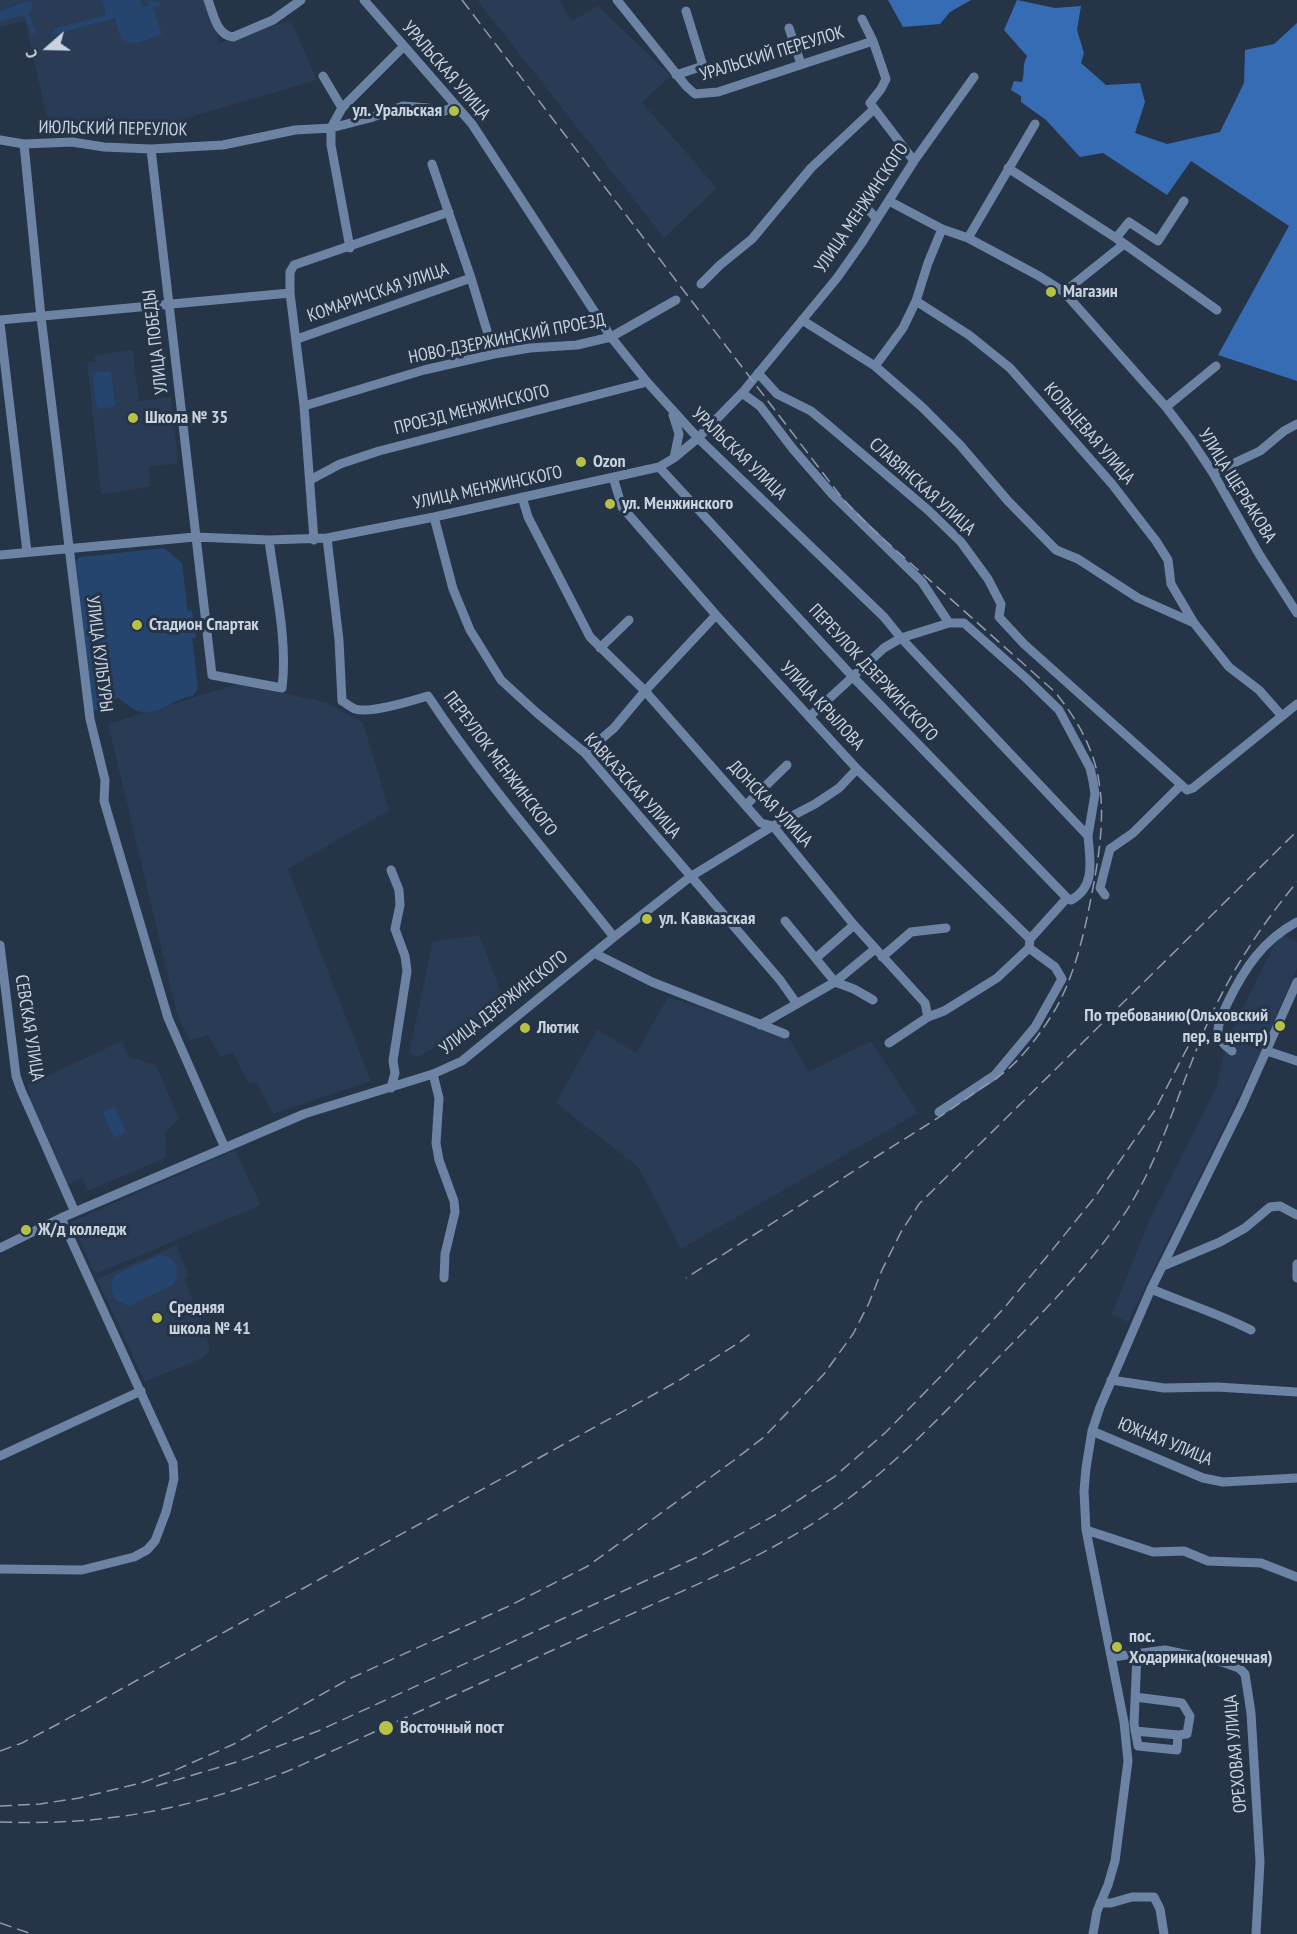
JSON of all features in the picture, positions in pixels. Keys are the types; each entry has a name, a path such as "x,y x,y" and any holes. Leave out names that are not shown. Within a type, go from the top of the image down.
{"street":[{"path":"208,0 222,33 227,37 273,20 301,0"},
{"name":"УРАЛЬСКАЯ УЛИЦА","path":"364,0 472,124 611,337 671,410 884,617 901,638 1088,836"},
{"name":"УРАЛЬСКИЙ ПЕРЕУЛОК","path":"617,0 676,75 695,94 708,94 873,41"},
{"path":"676,75 703,66 686,12"},
{"path":"862,19 873,41 886,79 870,104 914,161"},
{"path":"789,28 801,64"},
{"path":"350,248 331,145 331,128 342,108 404,47"},
{"path":"323,76 342,108"},
{"name":"УЛИЦА МЕНЖИНСКОГО","path":"0,555 195,537 314,540 434,517 658,466 674,458 698,438 742,393 837,278 914,161 974,77"},
{"name":"ИЮЛЬСКИЙ ПЕРЕУЛОК","path":"0,141 24,144 72,142 104,147 152,149 223,145 295,130 331,128 370,118 403,106 428,108 442,112 456,106"},
{"path":"701,284 752,239 811,168 873,110"},
{"path":"969,238 1035,124"},
{"name":"УЛИЦА КУЛЬТУРЫ","path":"24,144 41,317 69,548 90,719 105,780 104,801 168,1018 225,1148"},
{"name":"УЛИЦА ПОБЕДЫ","path":"152,149 212,675 282,688 283,660 269,540"},
{"path":"432,164 494,354"},
{"path":"1008,168 1120,241 1216,310"},
{"name":"УЛИЦА ЩЕРБАКОВА","path":"889,201 942,229 969,238 1064,292 1166,407 1214,472 1259,554 1297,613"},
{"path":"1064,292 1120,241 1129,222 1158,241 1184,201"},
{"path":"861,202 877,219"},
{"path":"314,540 304,406 290,293 290,272 294,265 350,248 449,212"},
{"path":"875,366 903,328 916,301 942,229"},
{"name":"КОМАРИЧСКАЯ УЛИЦА","path":"297,339 471,278"},
{"path":"27,552 0,322 290,293"},
{"name":"НОВО-ДЗЕРЖИНСКИЙ ПРОЕЗД","path":"304,406 423,370 494,354 530,348 577,345 611,337 676,300"},
{"name":"КОЛЬЦЕВАЯ УЛИЦА","path":"916,301 969,335 1010,368 1112,484 1156,541 1168,560 1171,584 1194,623 1229,667 1259,690 1282,716"},
{"name":"КОЛЬЦЕВАЯ УЛИЦА","path":"802,320 875,366 922,407 1056,550 1078,559 1138,598 1194,623"},
{"path":"1166,407 1216,366"},
{"name":"СЛАВЯНСКАЯ УЛИЦА","path":"758,373 777,394 811,411 828,425 952,534 988,579 1000,604 999,617 1024,644 1187,790 1193,788 1282,716"},
{"name":"ПРОЕЗД МЕНЖИНСКОГО","path":"310,480 340,464 379,451 647,382"},
{"path":"742,393 760,406 832,494 922,582 949,623"},
{"path":"671,410 679,434 674,458"},
{"path":"1214,472 1260,451 1284,431 1297,424"},
{"name":"ПЕРЕУЛОК ДЗЕРЖИНСКОГО","path":"658,466 852,676 1067,898"},
{"name":"УЛИЦА КРЫЛОВА","path":"614,477 622,507 716,615 857,769 1055,968 1062,979 1035,1027 1001,1068 971,1093 939,1112"},
{"name":"ДОНСКАЯ УЛИЦА","path":"522,497 528,517 590,637 645,691 761,822 773,826 854,925 925,1004 928,1017"},
{"name":"КАВКАЗСКАЯ УЛИЦА","path":"434,517 453,589 470,630 501,680 585,753 780,980 796,1004"},
{"name":"ПЕРЕУЛОК МЕНЖИНСКОГО","path":"327,538 339,640 342,701 354,709 363,710 394,706 428,696 446,724 516,816 614,937"},
{"path":"585,753 614,728 716,615"},
{"path":"600,648 629,620"},
{"path":"809,717 884,648 901,638 949,623 964,623 1059,710 1090,768 1095,794 1088,836 1090,876 1086,887 1078,896 1071,900 1067,898 997,978 944,1011 928,1017 889,1043"},
{"path":"1282,716 1297,704"},
{"path":"746,805 787,765"},
{"name":"УЛИЦА ДЗЕРЖИНСКОГО","path":"0,1248 61,1218 304,1114 433,1074 462,1061 690,877 840,788 857,769"},
{"path":"1105,896 1100,888 1110,849 1133,833 1181,785"},
{"path":"391,870 398,883 400,898 395,929 405,956 407,971 393,1061 395,1073 391,1088"},
{"path":"785,921 835,982 873,999"},
{"path":"1232,1051 1221,1041 1218,1031 1236,985 1250,962 1266,945 1297,922"},
{"path":"816,958 854,925"},
{"path":"760,1025 835,982 911,932 946,928"},
{"name":"СЕВСКАЯ УЛИЦА","path":"0,945 16,1076 75,1212"},
{"path":"594,953 652,982 785,1034"},
{"path":"1093,1934 1097,1911 1115,1861 1127,1770 1124,1722 1086,1530 1085,1480 1092,1431 1111,1380 1151,1289 1267,1051 1297,982"},
{"path":"1267,1051 1295,1058"},
{"path":"433,1074 439,1098 436,1143 438,1160 454,1201 454,1212 445,1254 444,1278"},
{"path":"1162,1266 1220,1242 1245,1228 1270,1207 1280,1206 1297,1215"},
{"path":"0,1569 82,1570 135,1557 147,1551 155,1541 166,1512 174,1479 173,1463 61,1218"},
{"path":"1297,1264 1297,1278"},
{"path":"1151,1289 1221,1315 1251,1330"},
{"path":"1111,1380 1164,1388 1217,1387 1297,1392"},
{"path":"0,1456 141,1391"},
{"name":"ЮЖНАЯ УЛИЦА","path":"1092,1431 1203,1478 1223,1482 1297,1478"},
{"path":"1086,1530 1153,1552 1184,1551 1208,1562 1260,1563 1297,1577"},
{"name":"ОРЕХОВАЯ УЛИЦА","path":"1112,1657 1165,1650 1222,1662 1239,1668 1245,1674 1251,1713 1260,1862 1256,1934"},
{"path":"1137,1654 1135,1731 1138,1746 1177,1750 1178,1735"},
{"path":"1135,1697 1182,1703 1190,1716 1187,1734 1135,1731"},
{"path":"1100,1903 1111,1904 1140,1896 1154,1898 1160,1909 1164,1934"}],"shaded area":[{"path":"0,0 205,0 220,43 291,20 317,80 133,134 51,136 25,21 0,27"},
{"path":"31,0 33,8 29,13 36,34 32,36 26,18 22,15 0,22 0,11"},
{"path":"102,0 140,0 143,7 149,5 147,0 159,2 160,6 153,8 162,34 141,42 130,43 121,37 115,18 50,36 55,28 106,15"},
{"path":"477,0 559,0 572,21 598,6 671,76 642,102 717,188 664,238"},
{"path":"888,0 971,0 950,12 940,24 903,27"},
{"path":"1017,0 1055,8 1081,6 1077,30 1084,53 1081,63 1106,85 1140,83 1145,102 1135,133 1167,144 1220,132 1244,83 1245,50 1274,44 1297,23 1297,381 1218,355 1289,226 1191,161 1167,195 1103,153 1080,157 1046,120 1021,102 1021,96 1011,90 1014,81 1022,82 1027,56 1004,30"},
{"name":"Школа № 35","path":"133,350 139,401 171,397 178,463 149,467 150,487 101,494 87,362 95,361 94,355"},
{"path":"108,371 111,373 115,405 99,409 96,405 93,376 95,373"},
{"name":"Стадион Спартак","path":"164,548 182,563 188,613 192,610 196,638 192,638 198,688 193,696 150,712 141,712 119,698 107,701 98,710 93,711 76,561 80,557"},
{"path":"241,683 328,703 363,722 389,810 288,869 371,1081 273,1114 256,1082 249,1084 233,1053 221,1057 207,1035 190,1041 177,1014 108,724"},
{"path":"1280,933 1297,942 1297,968 1257,1059 1128,1322 1112,1314 1151,1216 1216,1088 1228,1038"},
{"path":"479,935 506,1005 418,1057 409,1053 433,941"},
{"path":"668,997 788,1036 809,1072 871,1041 918,1113 681,1249 638,1167 556,1103 597,1029 636,1053"},
{"path":"122,1041 129,1057 156,1065 179,1118 166,1132 165,1158 88,1191 82,1178 66,1185 28,1099 31,1097 27,1085"},
{"path":"115,1107 126,1132 114,1138 103,1112"},
{"path":"235,1150 261,1205 95,1274 71,1222"},
{"name":"Средняя школа № 41","path":"177,1245 189,1277 185,1279 210,1347 206,1356 145,1382 97,1279"},
{"path":"160,1255 170,1258 176,1266 177,1275 173,1285 129,1306 117,1301 111,1288 116,1274"}],"railway":[{"path":"462,0 842,498 870,527 1055,692 1083,735 1098,776 1101,798 1100,845 1086,924 1063,994 1050,1018 1027,1050 1004,1073 952,1108 686,1278"},
{"path":"0,1806 40,1804 79,1798 141,1783 234,1744 349,1679 509,1606 588,1566 733,1461 764,1437 824,1374 853,1334 901,1232 919,1204 1297,831"},
{"path":"0,1822 75,1821 147,1812 217,1796 288,1771 719,1574 797,1534 845,1501 890,1465 952,1404 1061,1292 1109,1236 1145,1178 1214,1009 1251,943 1297,882"},
{"path":"156,1786 240,1761 318,1731 704,1554 777,1514 834,1477 886,1432 945,1372 1005,1307 1049,1254 1095,1197 1155,1110 1194,1035"},
{"path":"0,1751 22,1743 58,1724 678,1381 754,1331"},
{"path":"0,1923 32,1934"}],"place":[{"name":"ул. Уральская","path":"454,111"},
{"name":"Магазин","path":"1051,292"},
{"name":"Школа № 35","path":"133,418"},
{"name":"Ozon","path":"581,462"},
{"name":"ул. Менжинского","path":"610,504"},
{"name":"Стадион Спартак","path":"137,625"},
{"name":"ул. Кавказская","path":"647,919"},
{"name":"По требованию(Ольховский пер, в центр)","path":"1280,1026"},
{"name":"Лютик","path":"525,1028"},
{"name":"Ж/д колледж","path":"26,1230"},
{"name":"Средняя школа № 41","path":"157,1318"},
{"name":"пос. Ходаринка(конечная)","path":"1117,1647"},
{"name":"Восточный пост","path":"386,1728"}]}
